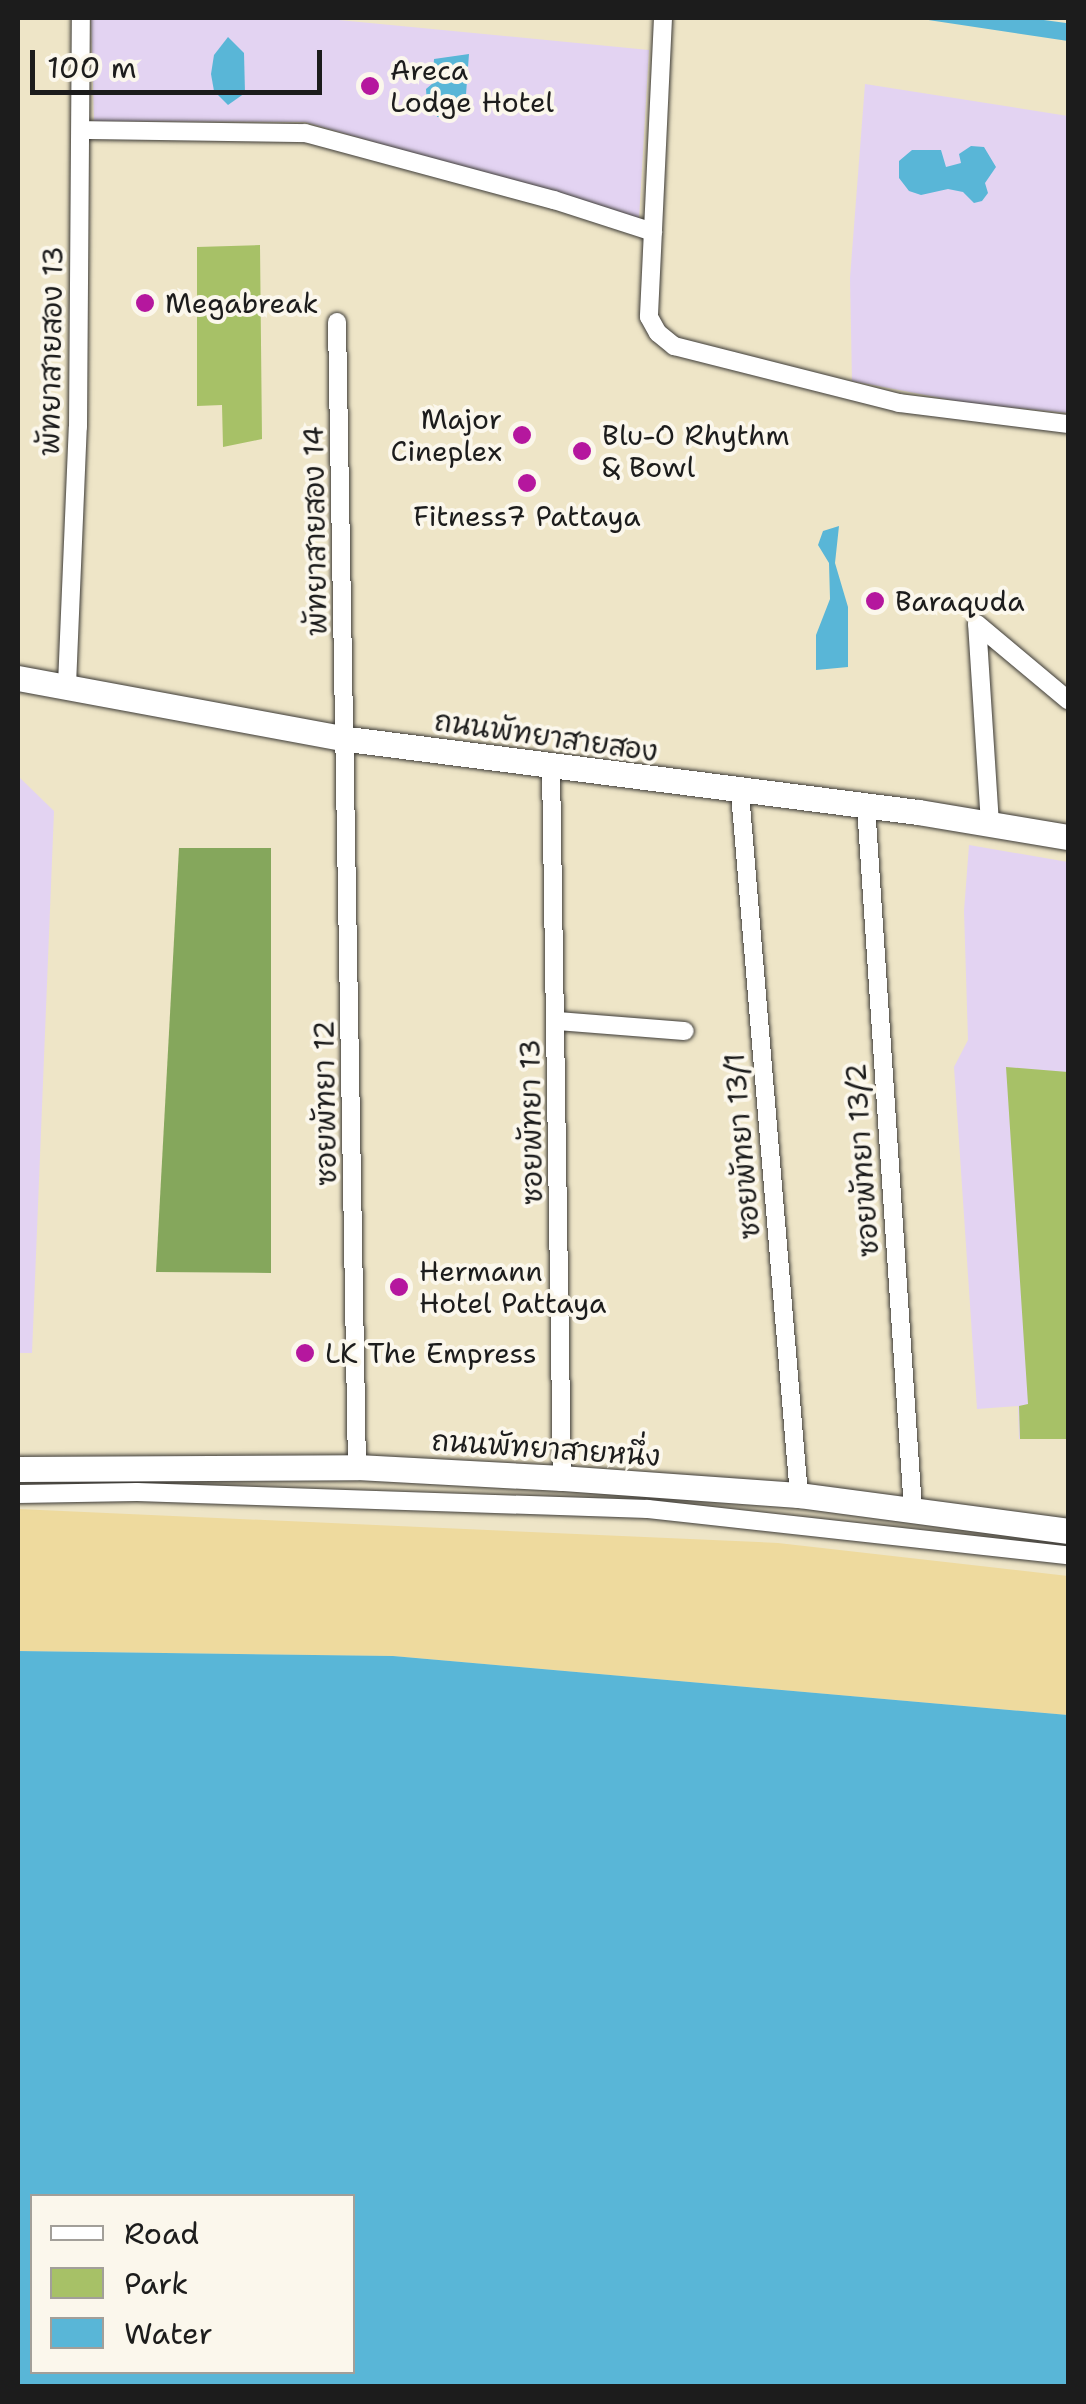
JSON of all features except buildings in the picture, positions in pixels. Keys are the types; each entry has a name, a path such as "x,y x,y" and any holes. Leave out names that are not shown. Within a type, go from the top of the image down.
{"main road":[{"name":"ถนนพัทยาสายสอง","path":"18,678 348,739 866,806 1068,837"},
{"name":"ถนนพัทยาสายหนึ่ง","path":"18,1470 357,1467 562,1478 799,1495 1068,1531"}],"street":[{"name":"พัทยาสายสอง 13","path":"67,686 78,427 81,18"},
{"path":"664,18 649,317 658,333 674,346 899,403 1068,424"},
{"path":"82,130 305,133 554,200 653,232"},
{"name":"พัทยาสายสอง 14","path":"337,322 348,739"},
{"path":"990,824 976,624 1068,700"},
{"name":"ซอยพัทยา 12","path":"348,739 357,1467"},
{"name":"ซอยพัทยา 13","path":"550,767 562,1478"},
{"name":"ซอยพัทยา 13/1","path":"740,792 799,1495"},
{"name":"ซอยพัทยา 13/2","path":"866,806 913,1510"},
{"path":"557,1022 685,1031"},
{"path":"18,1494 137,1492 648,1509 1068,1555"}],"shaded area":[{"name":"Areca Lodge Hotel","path":"91,18 318,18 649,50 639,219 305,122 94,121"},
{"path":"865,84 1068,116 1068,413 967,403 852,381 850,278"},
{"path":"18,776 54,811 32,1353 18,1353"},
{"path":"969,845 1068,862 1068,1439 1019,1439 1018,1406 977,1409 954,1067 968,1040 964,911"}],"green space":[{"path":"260,245 262,439 223,447 222,405 197,406 197,247"},
{"path":"179,848 271,848 271,1273 156,1272"},
{"path":"1006,1067 1068,1072 1068,1439 1020,1439 1019,1406 1028,1404"}],"sand":[{"path":"18,1509 778,1543 1068,1576 1068,1715 393,1656 18,1651"}],"water":[{"path":"915,18 1029,18 1066,23 1068,18 1068,41"},
{"path":"228,37 244,53 245,93 228,105 214,91 211,74 214,55"},
{"path":"469,54 465,108 455,110 453,117 437,117 437,108 427,105 426,89 439,78 433,75 434,59"},
{"path":"971,146 984,147 996,167 985,183 988,193 982,201 974,203 963,192 948,189 921,195 909,191 899,178 899,161 912,150 941,150 946,167 961,163 959,154"},
{"path":"839,526 835,563 848,607 848,667 816,670 816,635 830,599 829,563 818,545 823,531"},
{"path":"18,1651 393,1656 1068,1715 1068,2386 18,2386"}],"place":[{"name":"Areca Lodge Hotel","path":"370,86"},
{"name":"Megabreak","path":"145,303"},
{"name":"Major Cineplex","path":"522,435"},
{"name":"Blu-O Rhythm & Bowl","path":"582,451"},
{"name":"Fitness7 Pattaya","path":"527,483"},
{"name":"Baraquda","path":"875,601"},
{"name":"Hermann Hotel Pattaya","path":"399,1287"},
{"name":"LK The Empress","path":"305,1353"}]}
